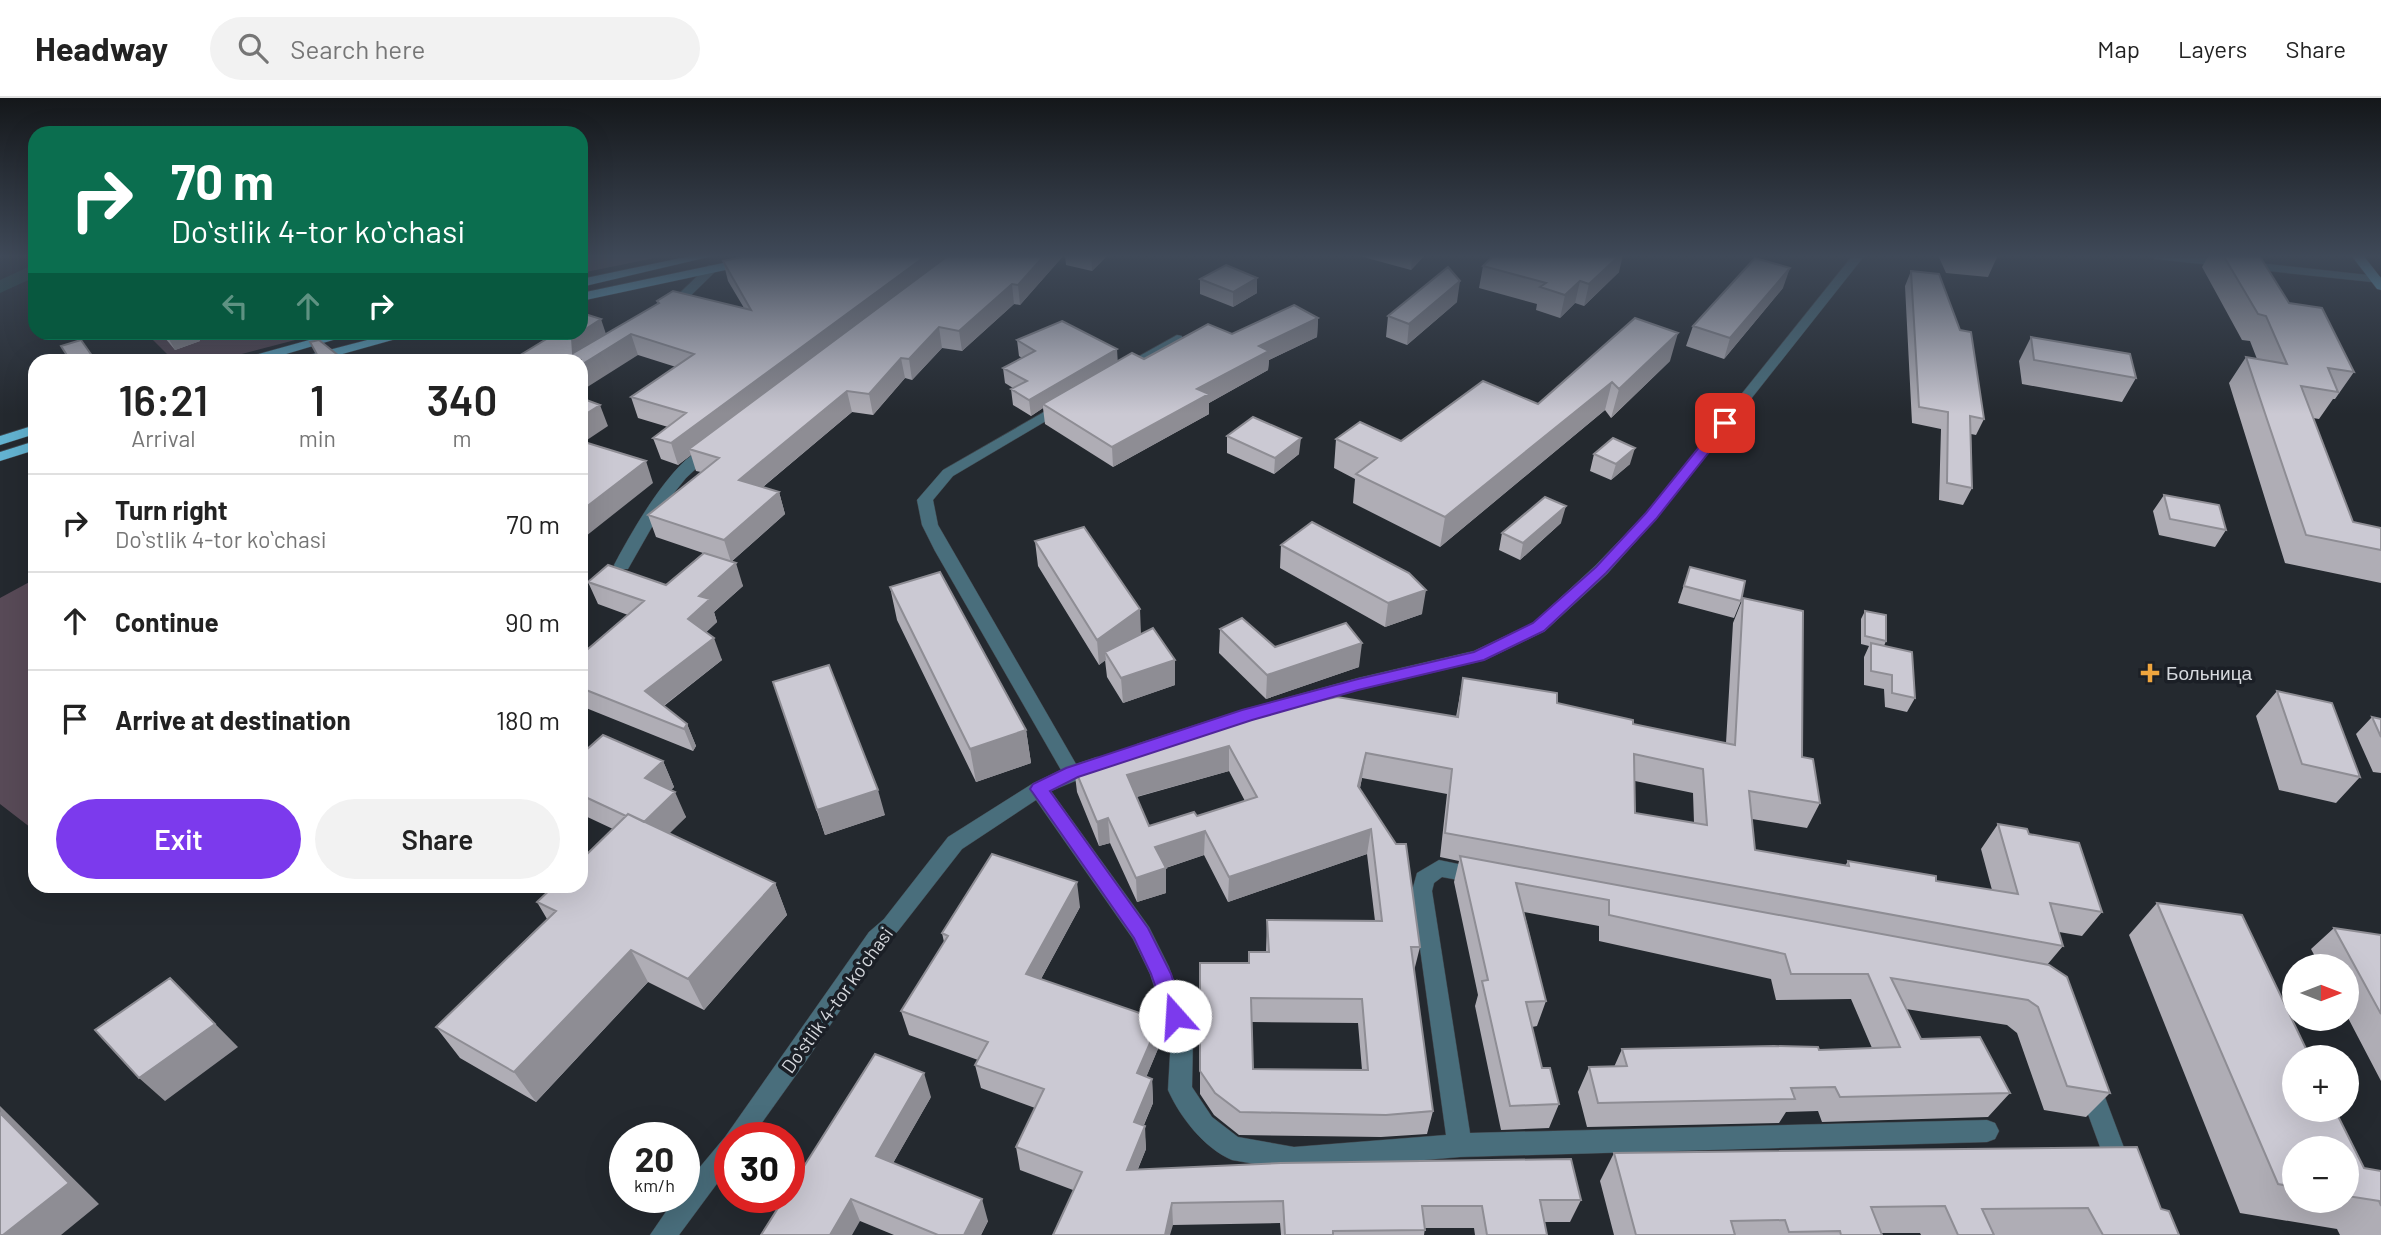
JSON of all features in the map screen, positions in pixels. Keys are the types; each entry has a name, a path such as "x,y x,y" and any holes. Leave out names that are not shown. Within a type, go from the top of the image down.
{"main road":[{"path":"280,354 343,340"},
{"path":"320,354 350,340"},
{"path":"0,441 28,431"},
{"path":"0,457 28,447"}],"street":[{"path":"662,314 671,308"},
{"name":"Doʻstlik 4-tor koʻchasi","path":"748,1122 877,938 891,925 956,843 1039,789 1072,773 1248,715 1358,684 1479,656 1539,627 1601,570 1651,516 1817,308"},
{"path":"1109,377 1177,339"},
{"path":"1072,773 943,551 930,525 925,500 948,473 1074,398"},
{"path":"622,565 649,512 691,463 724,438"},
{"path":"1039,789 1142,933 1161,974 1182,1037 1180,1090 1204,1125 1232,1148 1294,1159 1460,1145 1987,1131"},
{"path":"1460,1145 1422,891 1424,879 1439,869 1506,881"},
{"path":"2079,1058 2126,1184"},
{"path":"663,1235 714,1167"}],"shaded area":[{"path":"153,340 295,340 242,354 167,354"},
{"path":"28,583 28,826 0,804 0,598"}],"building":[{"path":"650,308 751,310 750,308 855,308 671,443 653,438 686,413 631,397 694,354 631,334 588,361 588,354 522,354 545,340 572,340 573,353"},
{"path":"878,308 985,308 959,331 939,327 909,359 901,358 869,394 847,391 739,480 779,492 724,540 648,515 719,458 689,449"},
{"path":"1287,308 1300,308 1318,318 1259,346 1269,351 1197,389 1209,394 1112,447 1043,404 1132,353 1144,359 1208,324 1232,334"},
{"path":"1398,308 1428,308 1409,324 1388,316"},
{"path":"1709,308 1756,308 1730,338 1693,326"},
{"path":"1913,308 1952,308 1960,330 1971,332 1984,419 1970,416 1972,488 1947,483 1948,412 1919,407"},
{"path":"2254,308 2322,308 2354,372 2328,368 2338,392 2301,386 2353,522 2381,528 2381,550 2306,535 2246,357 2287,364 2266,316 2258,314"},
{"path":"588,315 601,319 588,327"},
{"path":"1635,318 1678,333 1619,389 1612,382 1445,517 1356,474 1377,458 1336,439 1360,422 1401,441 1483,381 1538,404"},
{"path":"1062,321 1117,349 1029,400 1011,389 1027,381 1003,368 1035,351 1017,340"},
{"path":"2031,337 2130,354 2136,378 2034,360"},
{"path":"81,340 91,354 66,354 61,346"},
{"path":"319,340 336,354 317,354 310,342"},
{"path":"588,401 600,405 588,413"},
{"path":"1253,417 1301,438 1275,458 1227,436"},
{"path":"1613,438 1635,448 1616,464 1594,454"},
{"path":"588,443 646,461 588,506"},
{"path":"2164,495 2219,505 2226,530 2170,519"},
{"path":"1545,497 1566,506 1523,543 1502,533"},
{"path":"1312,522 1409,573 1426,590 1388,603 1281,545"},
{"path":"1084,527 1140,609 1097,640 1035,541"},
{"path":"704,553 736,563 699,596 710,599 688,619 714,638 645,691 687,724 684,729 588,691 588,649 644,601 588,582 608,565 666,585"},
{"path":"1690,567 1745,581 1741,601 1684,586"},
{"path":"940,572 1026,730 970,749 890,587"},
{"path":"1743,598 1803,611 1802,757 1813,759 1820,803 1749,791 1755,850 1849,866 1848,861 1936,876 1936,881 2018,894 1998,824 2027,829 2029,834 2079,843 2102,912 2050,903 2063,946 1445,833 1452,769 1366,753 1358,786 1396,844 1406,844 1420,947 1411,947 1433,1111 1386,1115 1240,1112 1215,1093 1200,1071 1200,963 1249,963 1249,952 1269,952 1267,920 1382,921 1371,829 1229,877 1205,831 1155,847 1166,868 1136,878 1108,818 1097,822 1074,767 1337,697 1458,717 1463,678 1557,693 1557,703 1633,720 1633,724 1735,745","holes":["1229,746 1257,797 1197,816 1194,812 1149,826 1127,775","1634,754 1703,769 1707,825 1635,813","1251,998 1362,999 1368,1070 1253,1069"]},
{"path":"1865,611 1886,615 1886,641 1865,636"},
{"path":"1242,618 1275,647 1346,623 1362,643 1267,675 1220,629"},
{"path":"1153,628 1175,660 1121,678 1105,652"},
{"path":"1871,643 1912,652 1915,698 1892,693 1892,675 1871,671"},
{"path":"829,665 878,790 817,810 773,682"},
{"path":"2277,691 2332,703 2360,777 2302,764"},
{"path":"2372,717 2381,719 2381,737"},
{"path":"603,735 663,761 645,778 675,792 644,822 588,798 588,748"},
{"path":"628,814 775,883 688,979 631,950 514,1072 436,1027 556,911 537,902 547,893 588,893 588,853"},
{"path":"992,854 1077,882 1026,974 1160,1020 1137,1073 1152,1079 1134,1122 1145,1126 1127,1170 1281,1163 1571,1159 1581,1200 1540,1200 1547,1235 1487,1235 1482,1206 1422,1206 1425,1230 1333,1231 1333,1235 1285,1235 1283,1201 1172,1203 1165,1235 1053,1235 1082,1172 1016,1147 1044,1089 975,1065 988,1042 901,1011 948,936 942,933"},
{"path":"1460,856 2049,965 2067,977 2110,1093 2067,1086 2038,1007 2028,1000 1891,978 1921,1039 1980,1037 2010,1093 1840,1097 1835,1087 1791,1088 1795,1099 1598,1103 1589,1067 1627,1066 1622,1049 1774,1046 1818,1047 1819,1050 1900,1047 1868,974 1791,974 1785,954 1609,915 1609,900 1516,883 1546,1001 1526,1002 1542,1068 1550,1068 1559,1104 1510,1106 1482,981 1488,980"},
{"path":"2157,903 2242,915 2282,999 2282,1031 2298,1031 2304,1045 2282,1045 2282,1122 2341,1122 2348,1136 2282,1136 2282,1185 2278,1184"},
{"path":"2334,928 2381,935 2381,1014 2359,974 2359,954 2348,954"},
{"path":"170,978 215,1024 139,1078 95,1030"},
{"path":"875,1054 924,1073 876,1156 982,1199 964,1235 938,1235 851,1199 830,1235 761,1235 775,1213 805,1213 805,1165"},
{"path":"0,1113 69,1183 3,1235 0,1235"},
{"path":"2137,1147 2161,1209 2169,1211 2179,1235 2103,1235 2088,1208 1982,1209 1994,1235 1958,1235 1945,1206 1871,1207 1882,1235 1841,1235 1840,1231 1789,1232 1785,1220 1731,1221 1735,1235 1636,1235 1614,1153"},
{"path":"2359,1158 2364,1168 2381,1171 2381,1206 2379,1201 2359,1198"}],"place":[{"name":"Больница","path":"2150,673"}],"route":[{"path":"1175,1016 1161,974 1142,933 1039,789 1072,773 1248,715 1358,684 1479,656 1539,627 1601,570 1651,516 1725,423"}]}
